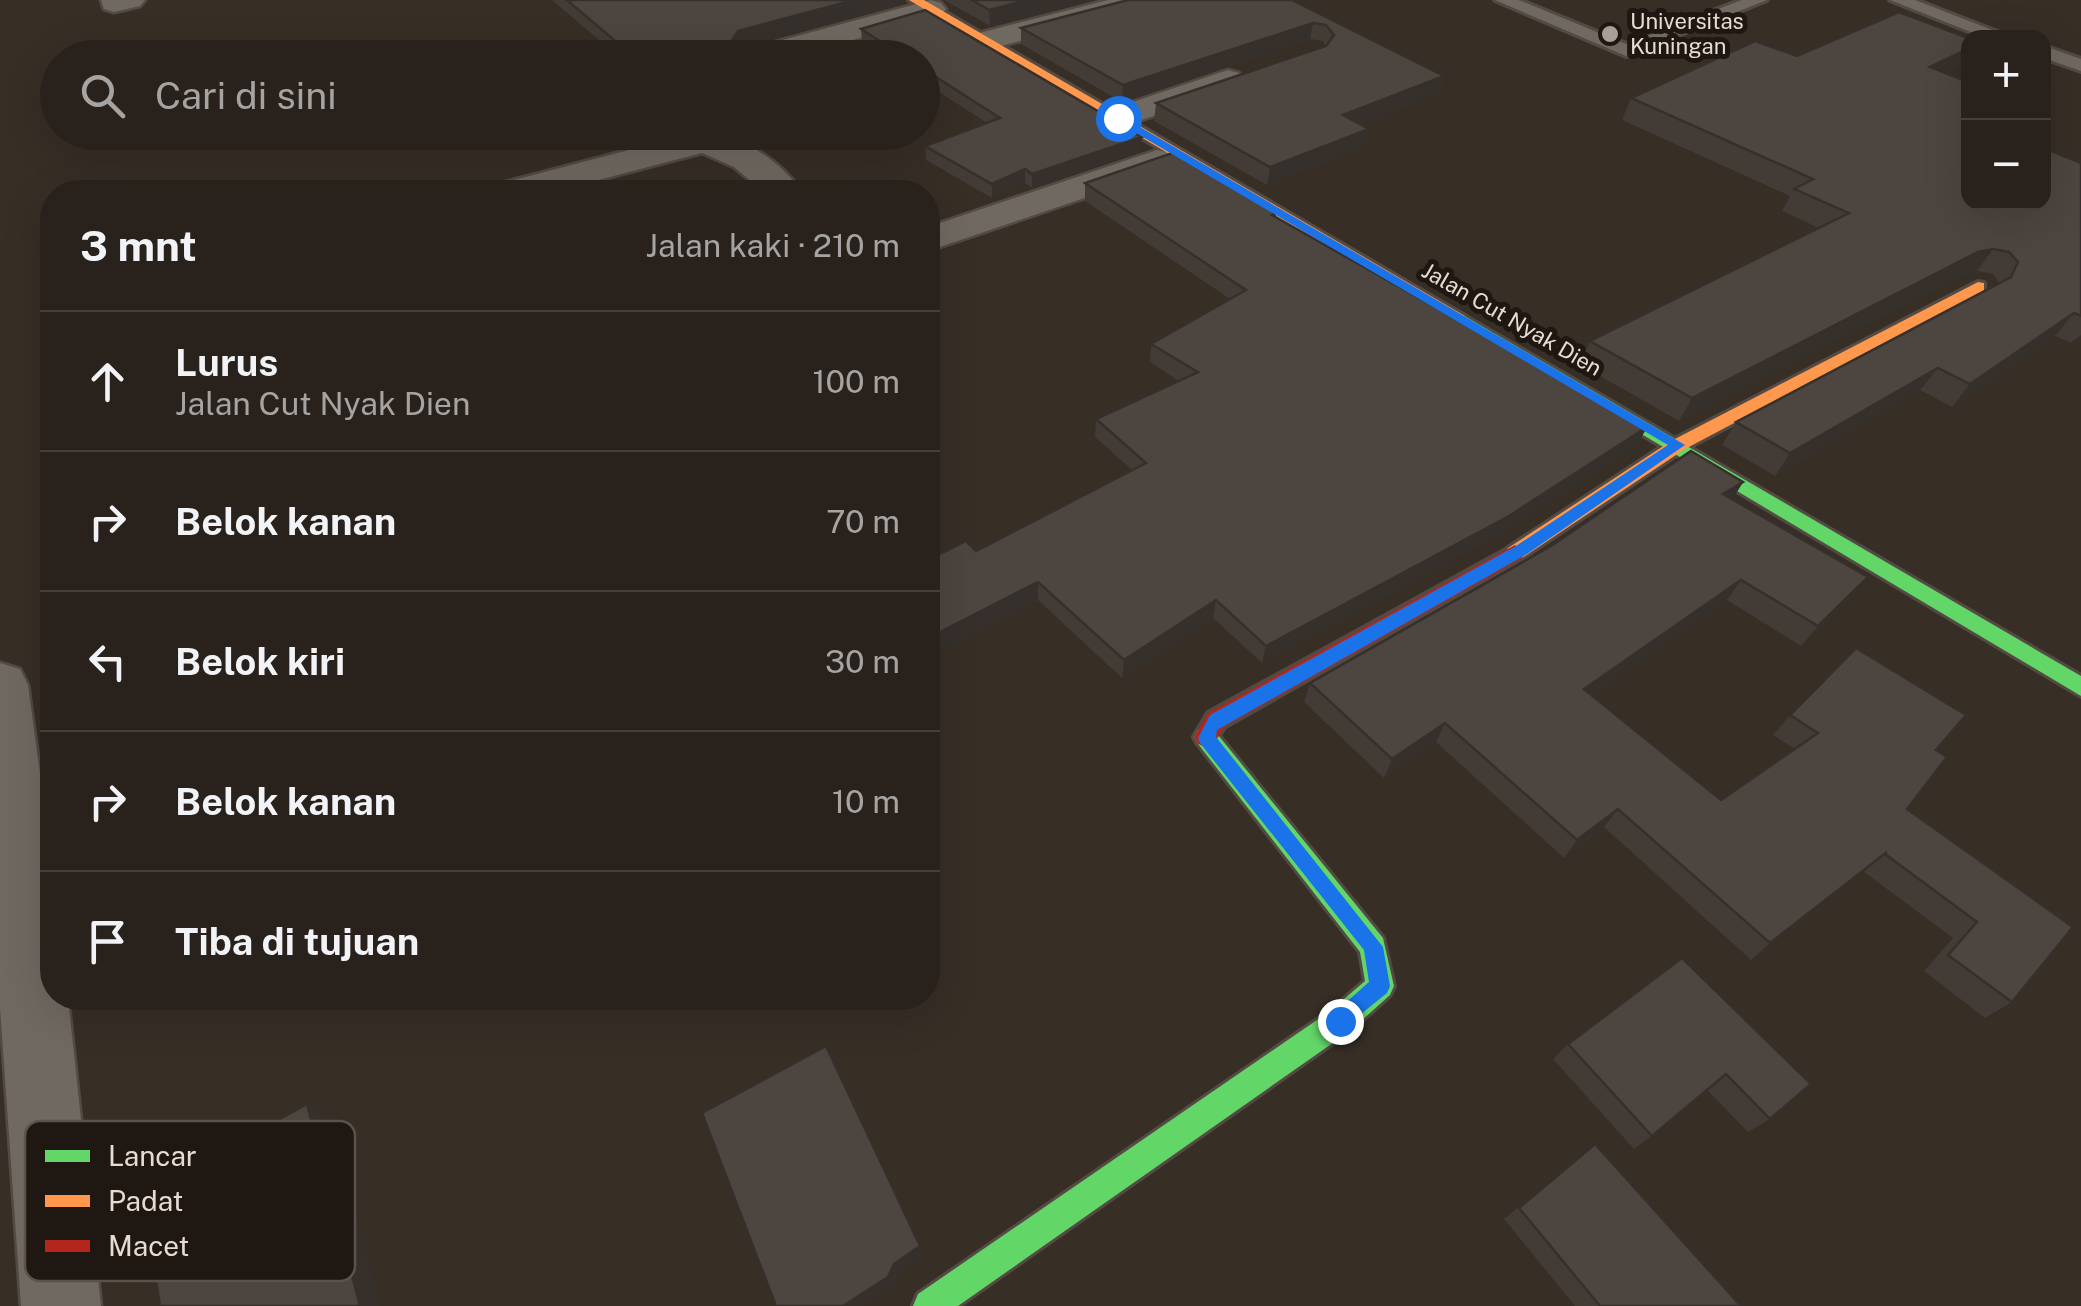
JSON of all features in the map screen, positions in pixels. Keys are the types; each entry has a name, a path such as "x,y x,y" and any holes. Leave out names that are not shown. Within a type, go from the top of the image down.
{"street":[{"path":"986,41 1142,0"},
{"path":"811,40 923,5"},
{"name":"Jalan Cut Nyak Dien","path":"923,5 1678,445 2081,687"},
{"path":"1118,118 1258,70"},
{"path":"556,180 671,150"},
{"path":"728,150 772,180"},
{"path":"940,236 1178,153"},
{"path":"930,1306 1340,1021 1380,986 1373,947 1206,738 1216,720 1522,550 1678,445 1978,287"},
{"path":"0,685 45,1121"},
{"path":"60,1281 62,1306"}],"lane":[{"path":"1504,0 1626,50 1758,0"},
{"path":"1899,0 1982,30"},
{"path":"2051,54 2081,65"}],"building":[{"path":"567,0 854,0 738,31 732,40 614,40"},
{"path":"972,0 1028,0 989,10"},
{"path":"1128,0 1292,0 1444,76 1343,115 1369,129 1270,167 1156,103 1326,46 1334,35 1326,25 1313,23 1123,85 1021,28"},
{"path":"925,10 1142,137 1032,174 1025,169 992,184 932,150 940,150 940,140 1000,118 940,80 940,40 878,40 861,29"},
{"path":"1899,12 1961,35 1961,52 1930,67 1961,79 1961,210 2051,210 2051,151 2081,163 2081,316 2074,313 1970,384 1938,368 1790,453 1736,422 2011,277 2018,262 2009,252 1978,252 1692,398 1590,341 1849,213 1794,189 1813,179 1631,98 1755,41 1797,56"},
{"path":"1175,152 1276,212 1272,215 1647,427 1509,516 1266,646 1216,600 1124,660 1038,582 940,632 940,554 966,541 976,551 1146,463 1096,419 1198,372 1151,344 1246,290 1085,183"},
{"path":"1691,451 1743,482 1723,494 1868,577 1818,626 1741,580 1584,689 1721,800 1818,733 1790,715 1856,648 1966,715 1936,750 1947,757 1907,809 2073,927 2012,1002 1948,955 1977,922 1887,852 1770,943 1618,809 1577,840 1445,723 1392,759 1310,683 1551,546"},
{"path":"1682,958 1811,1084 1770,1119 1726,1074 1652,1136 1568,1044"},
{"path":"826,1046 920,1246 894,1264 888,1277 843,1306 776,1306 702,1113"},
{"path":"307,1104 311,1121 276,1121"},
{"path":"1595,1144 1741,1306 1600,1306 1519,1208"},
{"path":"156,1281 353,1281 360,1306 160,1306"}],"traffic: fast":[{"path":"1456,316 2081,687"},
{"path":"930,1306 1340,1021 1380,986 1373,947 1206,737"}],"traffic: slow":[{"path":"915,0 1456,316"},
{"path":"1515,553 1678,445 1978,287"}],"traffic: jam":[{"path":"1206,737 1216,720 1515,553"}],"place":[{"name":"Universitas Kuningan","path":"1610,34"}],"route":[{"path":"1118,118 1678,445 1522,550 1216,720 1210,728 1206,738 1373,947 1380,986 1340,1021"}]}
